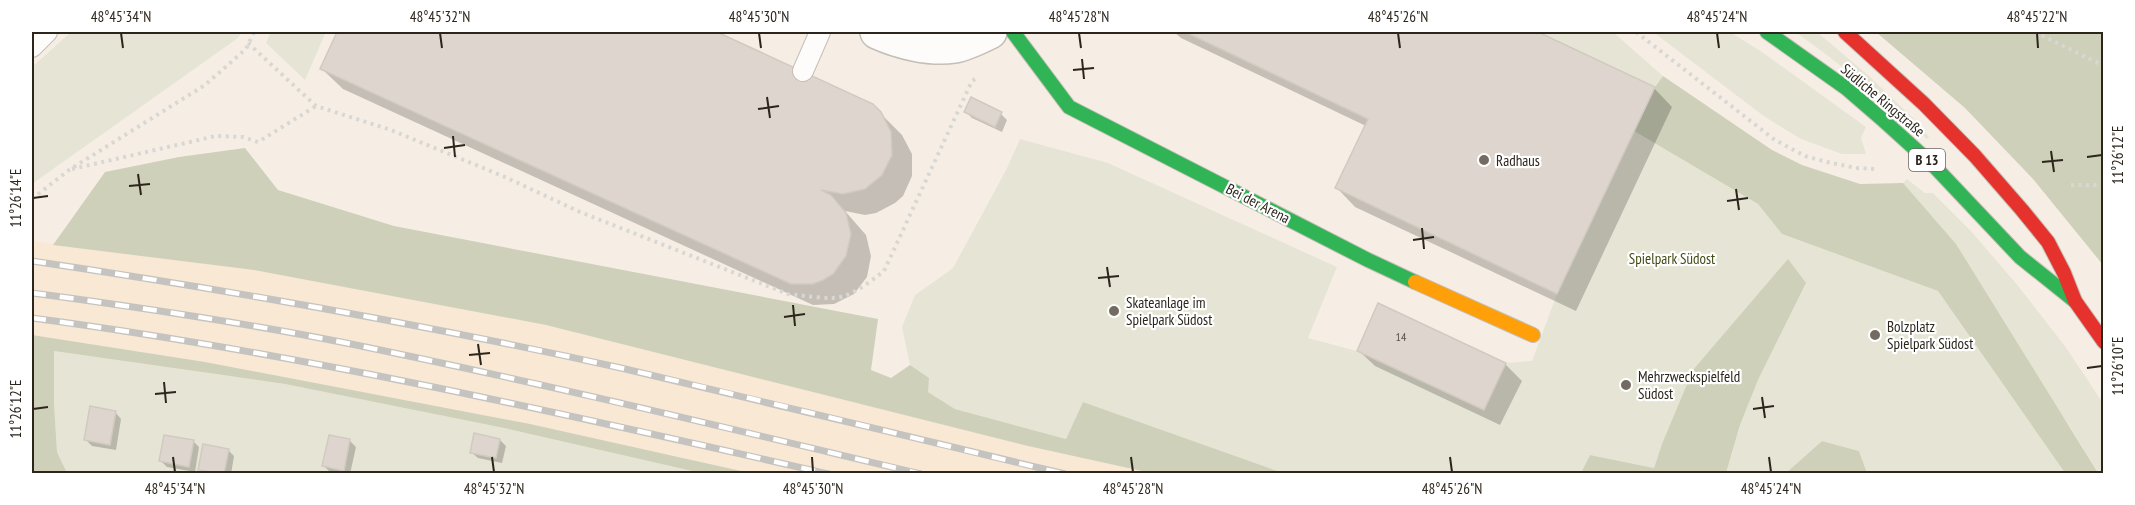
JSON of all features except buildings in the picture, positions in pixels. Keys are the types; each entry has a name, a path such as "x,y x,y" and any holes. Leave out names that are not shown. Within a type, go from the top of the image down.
{"main road":[{"name":"Bei der Arena","path":"1013,32 1069,107 1368,260 1533,334"},
{"name":"Südliche Ringstraße","path":"1767,32 1846,88 1883,120 1935,167 2020,257 2075,301"},
{"name":"Südliche Ringstraße","path":"1845,32 1924,104 1975,156 2022,210 2048,242 2075,301 2103,342"}],"street":[{"path":"877,32 920,45 955,46 990,32"}],"lane":[{"path":"32,47 47,32"},
{"path":"803,71 820,32"}],"path":[{"path":"32,199 69,170 205,85 246,49 254,32"},
{"path":"1636,32 1775,140 1805,156 1856,168 1876,169"},
{"path":"2035,32 2103,66"},
{"path":"248,43 316,106 391,130 505,177 580,212 788,294 842,297 861,288 884,271 972,81 980,75"},
{"path":"69,170 216,136 243,137 258,142 316,106"},
{"path":"2071,184 2103,185"}],"shaded area":[{"path":"32,241 254,270 546,325 1028,446 1151,473 750,473 530,424 205,362 32,335"}],"green space":[{"path":"71,32 242,32 238,38 32,184 32,67"},
{"path":"271,32 320,32 325,34 305,80 266,43"},
{"path":"1538,32 1613,32 1663,76 1655,87"},
{"path":"1653,32 1730,32 1762,52 1866,127 1861,138 1866,154 1842,154 1801,139 1765,117"},
{"path":"1795,32 1817,32 1869,76 1915,120 1929,137 1927,139 1846,70"},
{"path":"1876,32 2103,32 2103,265 2033,179 1965,108"},
{"path":"1663,76 1772,150 1802,165 1860,184 1903,183 1956,244 2098,473 2065,473 1938,291 1782,234 1758,204 1634,131 1655,87"},
{"name":"Spielpark Südost","path":"1634,131 1758,204 1782,234 1938,291 2065,473 1867,473 1859,451 1822,441 1786,473 1726,473 1740,425 1758,380 1806,283 1662,444 1654,468 1590,455 1581,473 1283,473 1083,402 1066,439 955,409 928,392 928,378 910,365 902,327 915,295 953,268 1006,170 1020,139 1108,163 1337,267 1308,338 1357,351 1484,410 1506,363 1532,361 1557,294"},
{"path":"245,148 278,190 394,226 878,319 871,370 891,378 910,365 929,378 928,392 955,409 1066,439 1083,402 1283,473 1151,473 1028,446 546,325 254,270 53,245 105,172 179,157"},
{"path":"1907,179 1925,193 1933,193 1971,231 2065,346 2103,403 2103,473 2098,473 2072,430 1903,183"},
{"path":"1788,259 1806,283 1758,380 1740,425 1726,473 1581,473 1590,455 1654,468 1693,370"},
{"path":"32,335 205,362 530,424 750,473 701,473 504,428 285,384 54,351 57,452 67,473 32,473"},
{"path":"54,351 285,384 504,428 701,473 67,473 57,452"},
{"path":"1822,441 1859,451 1867,473 1786,473"}],"railway":[{"path":"32,261 327,309 548,352 1065,474"},
{"path":"32,293 192,316 351,344 565,390 921,474"},
{"path":"32,318 132,332 332,367 631,429 829,474"}],"traffic: fast":[{"path":"1013,32 1069,107 1415,282"},
{"path":"1767,32 1846,88 1883,120 1935,167 2020,257 2075,301"}],"traffic: slow":[{"path":"1415,282 1533,335"}],"traffic: jam":[{"path":"1845,32 1924,104 1975,156 2022,210 2048,242 2075,301 2104,342"}],"place":[{"name":"Radhaus","path":"1484,160"},
{"name":"Skateanlage im Spielpark Südost","path":"1114,311"},
{"name":"Bolzplatz Spielpark Südost","path":"1875,335"},
{"name":"Mehrzweckspielfeld Südost","path":"1626,385"}]}
